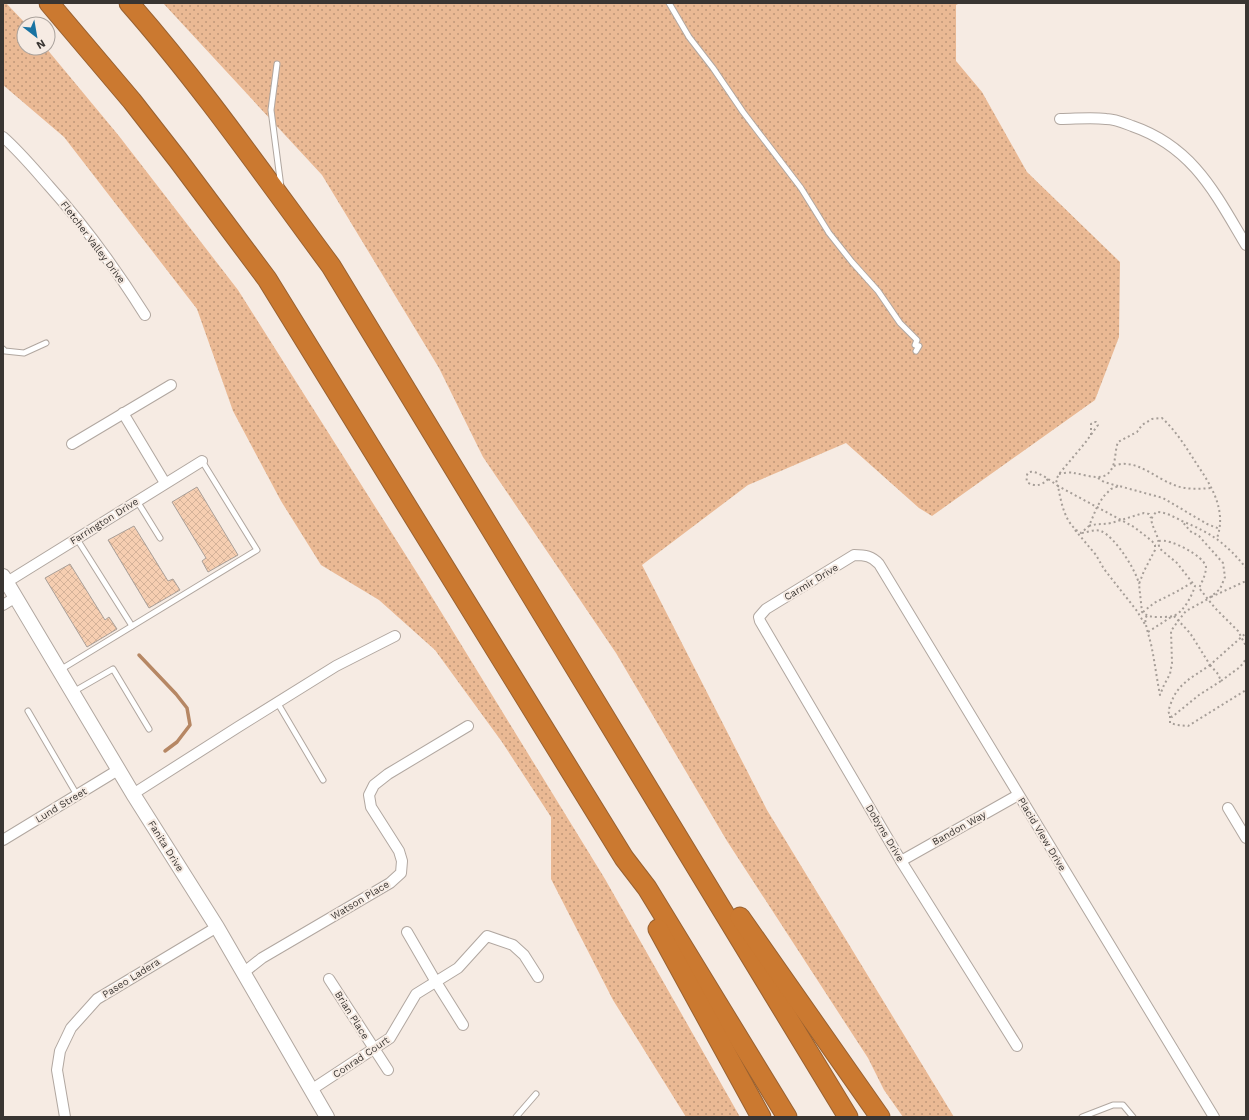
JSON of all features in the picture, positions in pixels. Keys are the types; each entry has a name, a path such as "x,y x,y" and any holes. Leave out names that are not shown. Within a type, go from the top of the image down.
{"highway":[{"path":"48,3 137,107 267,279 624,858 647,888 787,1117"},
{"path":"129,3 166,45 331,266 848,1117"},
{"path":"632,762 880,1117"},
{"path":"624,858 627,872 761,1117"}],"main road":[{"name":"Fanita Drive","path":"5,579 118,770 217,927 327,1117"}],"street":[{"path":"1060,119 1106,118 1147,132 1164,141 1183,155 1202,175 1242,230 1246,244"},
{"name":"Fletcher Valley Drive","path":"3,137 19,152 78,219 122,278 146,315"},
{"path":"72,444 171,385"},
{"path":"123,414 165,483"},
{"name":"Farrington Drive","path":"5,579 77,539 202,461"},
{"name":"Carmir Drive","path":"759,617 766,609 854,555 867,556"},
{"name":"Placid View Drive","path":"867,556 874,558 879,564 1214,1117"},
{"path":"3,605 16,597"},
{"name":"Dobyns Drive","path":"759,617 901,861 1017,1046"},
{"path":"133,794 336,666 395,636"},
{"name":"Watson Place","path":"243,972 262,958 390,883 400,873 402,861 399,851 371,808 369,795 374,785 388,774 468,726"},
{"name":"Lund Street","path":"3,840 118,770"},
{"name":"Bandon Way","path":"901,861 1018,795"},
{"path":"1228,808 1246,838"},
{"name":"Paseo Ladera","path":"65,1117 57,1070 60,1050 71,1028 97,999 217,927"},
{"path":"407,932 463,1025"},
{"name":"Conrad Court","path":"311,1090 390,1038 416,994 458,968 487,936 513,945 524,955 538,977"},
{"name":"Brian Place","path":"329,979 388,1070"}],"lane":[{"path":"669,3 689,37 713,68 743,112 801,188 830,233 885,301 900,323 917,340 915,345 918,346 916,351"},
{"path":"277,64 272,110 283,202"},
{"path":"3,349 5,351 24,353 46,342"},
{"path":"59,671 257,550 202,461"},
{"path":"137,501 160,538"},
{"path":"77,539 132,626"},
{"path":"72,692 112,669 149,730"},
{"path":"277,702 323,780"},
{"path":"28,711 77,795"},
{"path":"516,1117 536,1094"},
{"path":"1082,1117 1113,1105 1123,1105 1133,1117"}],"path":[{"path":"1059,474 1073,472 1090,477 1101,477 1109,474 1114,466 1115,448 1118,442 1137,432 1142,425 1152,419 1162,418 1172,427 1212,488 1220,515 1220,529 1217,538"},
{"path":"1091,435 1092,424 1096,422 1098,426 1091,435 1059,474 1056,480 1061,501 1074,530 1096,555 1104,569 1137,611 1146,627 1152,646 1160,695 1170,674 1172,663 1171,631 1178,620 1186,611 1209,598 1246,581"},
{"path":"1114,466 1126,464 1131,465 1152,473 1172,484 1182,487 1196,489 1212,488"},
{"path":"1048,479 1044,483 1031,485 1027,482 1026,478 1027,474 1030,472 1036,472 1048,479 1058,486 1134,527 1152,541 1155,545 1155,550 1139,584"},
{"path":"1097,477 1104,482 1163,498 1207,524 1220,529"},
{"path":"1089,526 1103,497 1112,489 1119,486"},
{"path":"1151,518 1156,512 1162,512 1194,525 1217,538 1246,568"},
{"path":"1081,533 1089,526 1097,523 1109,524 1144,513 1149,514 1152,527 1157,533 1159,548 1178,563 1195,586 1193,595 1187,604 1173,616 1148,632"},
{"path":"1181,520 1190,531 1198,536 1223,563 1225,577 1220,589 1209,598"},
{"path":"1074,530 1081,533 1101,531 1110,538 1130,561 1135,570 1139,584 1142,612 1147,616 1173,616 1178,620 1190,633 1210,665 1218,674 1221,681"},
{"path":"1159,541 1167,540 1190,550 1202,560 1206,567 1199,588 1209,598 1215,608 1238,631 1246,646"},
{"path":"1142,612 1154,603 1193,582"},
{"path":"1146,627 1145,618 1147,616"},
{"path":"1246,633 1221,657 1181,684 1170,705 1168,712 1170,722 1177,725 1188,726 1246,690"},
{"path":"1170,716 1172,717 1199,695 1240,667 1246,659"}],"shaded area":[{"path":"3,3 6,3 18,16 16,16 16,56 53,56 119,136 238,290 419,576 605,879 740,1117 686,1117 613,1000 551,879 551,817 502,742 435,650 379,600 321,565 281,501 233,411 197,309 64,137 3,85"},
{"path":"163,3 960,3 956,5 956,61 982,92 1027,172 1120,262 1119,337 1095,400 932,516 919,508 846,443 748,485 642,565 767,810 954,1117 903,1117 884,1090 868,1058 727,841 616,653 483,457 439,368 322,175"}],"building":[{"path":"197,487 238,555 208,572 202,561 206,558 172,502"},
{"path":"134,526 168,581 173,579 180,590 149,608 108,540"},
{"path":"70,564 105,620 109,617 117,629 87,647 45,578"}],"waterway":[{"path":"139,655 176,694 187,708 190,725 177,742 165,751"}]}
